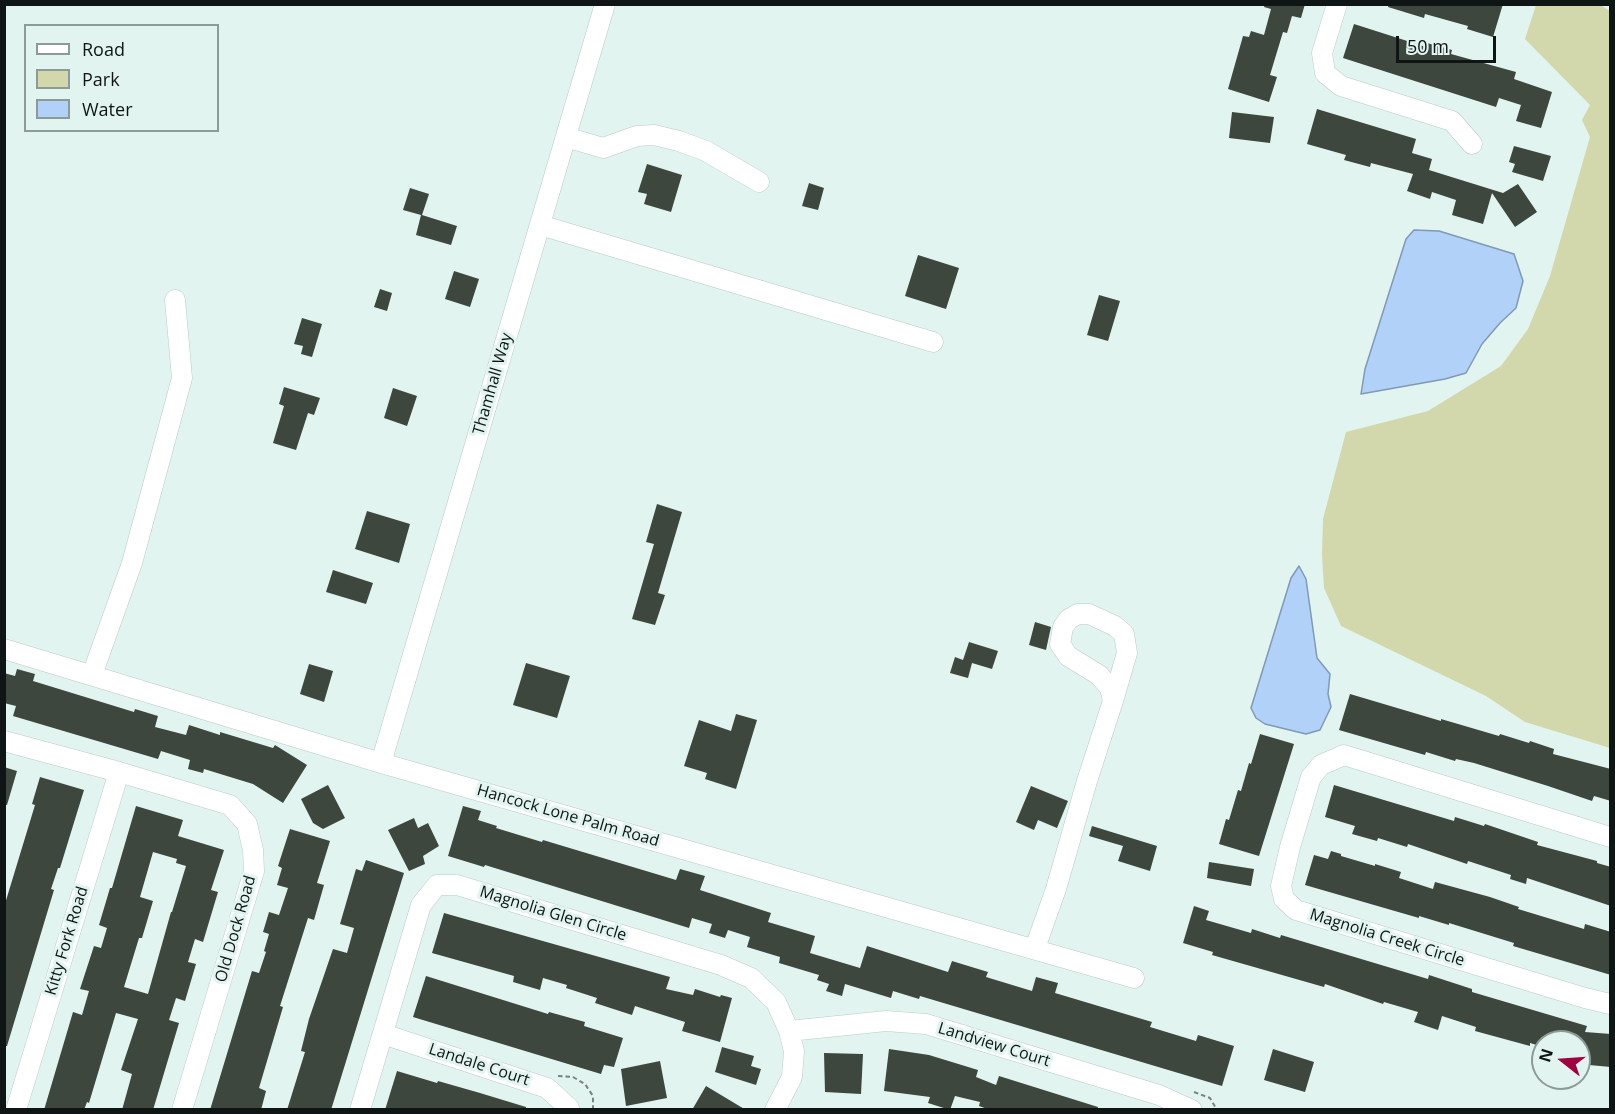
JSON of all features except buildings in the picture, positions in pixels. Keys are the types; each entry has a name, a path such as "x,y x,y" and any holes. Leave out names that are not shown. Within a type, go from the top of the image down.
{"street":[{"name":"Thamhall Way","path":"381,763 605,4"},
{"path":"1336,4 1322,53 1324,73 1341,86 1452,121 1472,144"},
{"path":"566,137 603,148 637,136 654,135 706,151 759,182"},
{"path":"540,225 933,342"},
{"path":"92,675 132,563 182,378 175,300"},
{"name":"Hancock Lone Palm Road","path":"4,649 381,763 1134,978"},
{"path":"1035,948 1071,842 1087,781 1113,701"},
{"name":"Old Dock Road","path":"4,741 230,805 247,824 253,850 254,871 182,1110"},
{"name":"Magnolia Creek Circle","path":"1611,837 1344,755 1321,765 1311,777 1281,886 1284,899 1296,910 1611,1004"},
{"name":"Kitty Fork Road","path":"16,1110 119,772"},
{"name":"Magnolia Glen Circle","path":"360,1110 421,905 437,885 457,885 709,962 751,978 776,1002 789,1031 794,1051 792,1077 775,1110"},
{"name":"Landview Court","path":"789,1031 886,1020 926,1024 1159,1095 1192,1110"},
{"name":"Landale Court","path":"383,1034 547,1088 569,1108"}],"path":[{"path":"556,1076 573,1077 585,1084 593,1096 593,1110"},
{"path":"1188,1090 1210,1098 1217,1110"}],"green space":[{"path":"1536,5 1600,5 1610,11 1610,748 1525,722 1486,696 1341,626 1324,588 1323,519 1346,432 1428,411 1501,366 1528,329 1550,276 1590,137 1582,120 1590,105 1525,39"}],"water":[{"path":"1414,230 1439,231 1514,254 1523,281 1516,308 1482,344 1466,373 1361,394 1365,369 1406,239"},
{"path":"1299,566 1306,579 1317,658 1330,674 1328,694 1331,707 1320,730 1306,734 1265,724 1256,718 1251,708 1291,578"}]}
